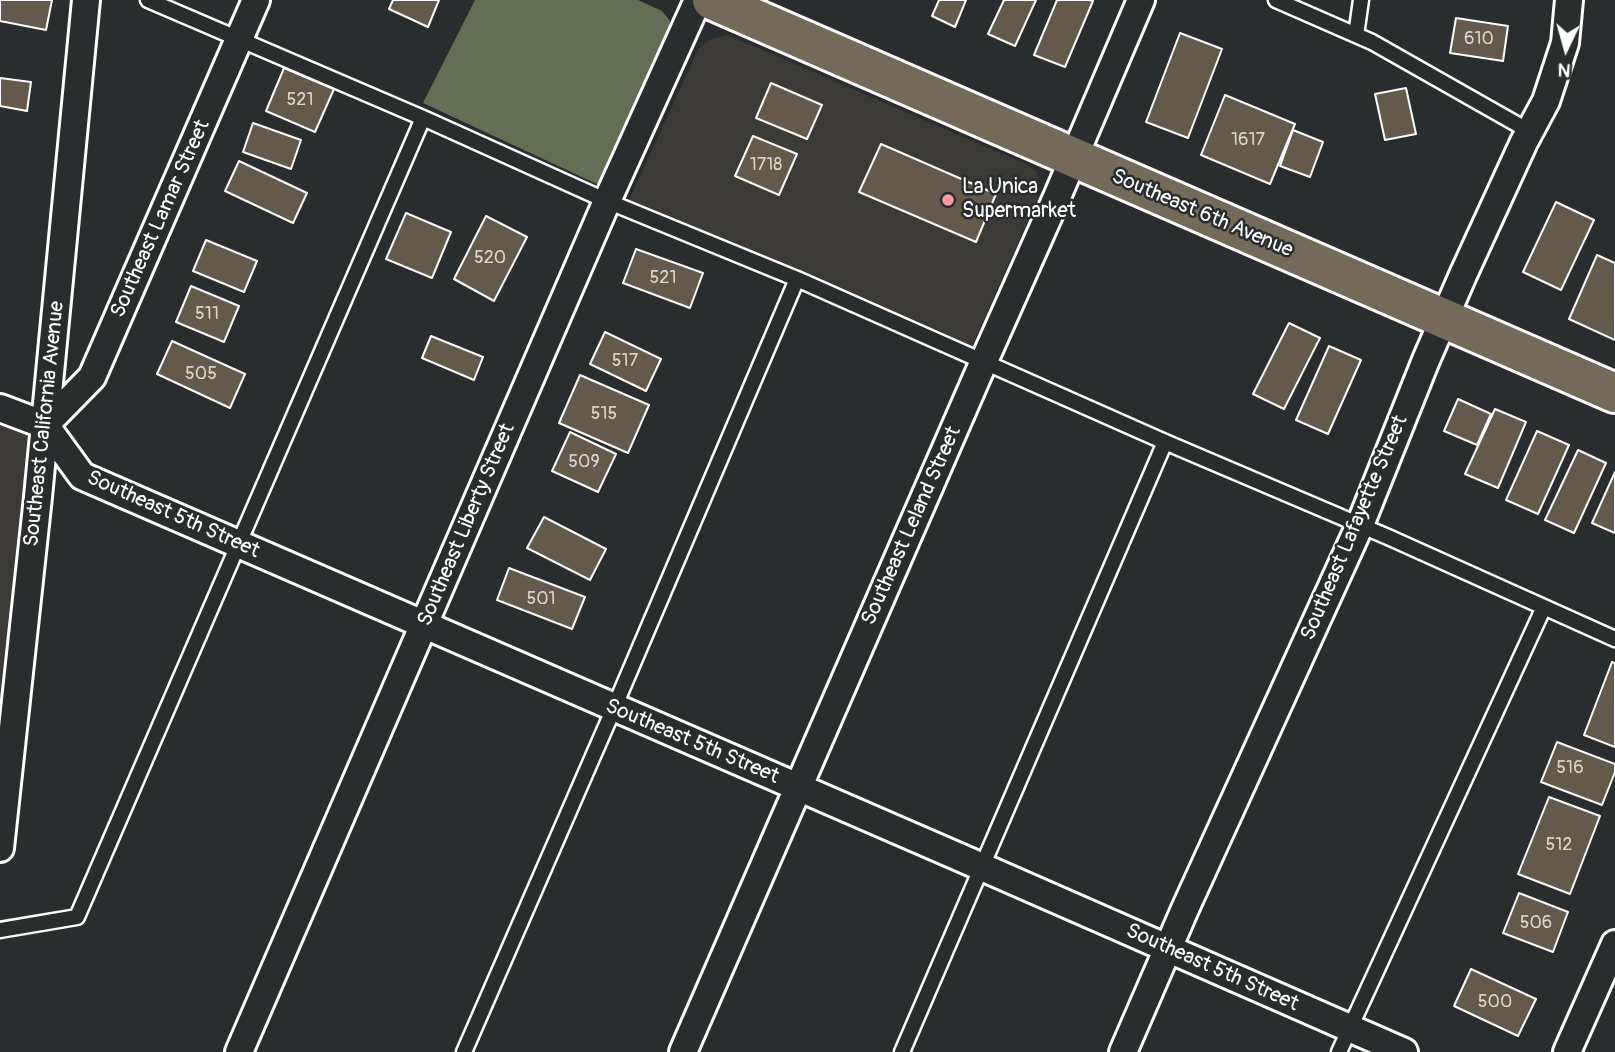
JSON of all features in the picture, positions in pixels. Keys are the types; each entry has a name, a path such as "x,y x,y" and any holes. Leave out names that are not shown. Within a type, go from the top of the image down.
{"main road":[{"name":"Southeast 6th Avenue","path":"712,0 1615,393"}],"street":[{"name":"Southeast California Avenue","path":"0,848 86,0"},
{"name":"Southeast Lamar Street","path":"45,425 92,377 256,0"},
{"name":"Southeast Liberty Street","path":"239,1052 607,201 698,0"},
{"name":"Southeast Leland Street","path":"683,1052 1141,0"},
{"name":"Southeast Lafayette Street","path":"1123,1052 1360,525 1443,319 1546,101 1562,58 1569,0"},
{"path":"0,408 45,425"},
{"name":"Southeast 5th Street","path":"45,425 82,476 1168,949 1344,1040 1404,1052"},
{"path":"1567,1052 1615,944"}],"lane":[{"path":"148,0 423,118 607,201 797,279 1615,639"},
{"path":"1276,0 1372,42 1530,131"},
{"path":"1356,35 1362,0"},
{"path":"0,930 77,917 423,118"},
{"path":"464,1052 797,279"},
{"path":"902,1052 1165,442"},
{"path":"1344,1040 1544,607"}],"shaded area":[{"path":"728,35 1026,164 1036,171 1040,185 1038,197 966,360 624,211 699,48 711,39"},
{"path":"0,418 24,429 28,441 29,462 0,736"}],"green space":[{"path":"475,0 638,0 662,11 670,21 667,37 599,185 423,103"}],"building":[{"path":"0,0 52,0 46,30 0,21"},
{"path":"393,0 439,0 428,27 389,9"},
{"path":"939,0 966,0 955,27 932,16"},
{"path":"1004,0 1036,0 1015,46 988,34"},
{"path":"1057,0 1093,1 1065,67 1034,55"},
{"path":"1456,18 1508,26 1503,61 1450,53"},
{"path":"1180,33 1222,49 1188,138 1146,122"},
{"path":"284,68 334,89 315,132 266,111"},
{"path":"0,78 31,82 27,111 0,106"},
{"path":"771,83 822,105 807,139 756,118"},
{"path":"1406,88 1416,134 1385,140 1375,94"},
{"path":"1225,95 1295,124 1270,184 1201,155"},
{"path":"253,123 301,140 291,169 243,152"},
{"path":"1293,130 1323,142 1310,177 1280,166"},
{"path":"753,136 797,154 779,195 735,176"},
{"path":"881,144 996,194 976,242 859,192"},
{"path":"239,161 307,193 293,223 225,191"},
{"path":"1556,202 1594,220 1561,290 1523,272"},
{"path":"406,213 451,232 432,278 386,259"},
{"path":"486,216 527,237 494,301 454,279"},
{"path":"206,240 257,261 244,292 193,271"},
{"path":"636,249 703,273 690,308 623,283"},
{"path":"1597,255 1615,263 1615,340 1569,319"},
{"path":"191,286 239,306 224,342 176,322"},
{"path":"1289,323 1320,338 1284,409 1253,394"},
{"path":"605,332 661,359 646,391 590,364"},
{"path":"431,336 483,357 474,380 422,358"},
{"path":"172,341 245,374 230,408 157,374"},
{"path":"1329,346 1361,360 1328,434 1296,420"},
{"path":"580,375 649,405 628,453 559,423"},
{"path":"1458,399 1491,414 1477,445 1444,431"},
{"path":"1495,409 1526,422 1498,488 1465,474"},
{"path":"1537,431 1569,445 1538,514 1506,500"},
{"path":"570,432 616,454 598,492 552,471"},
{"path":"1578,450 1606,463 1574,533 1545,520"},
{"path":"1615,472 1615,533 1592,523"},
{"path":"544,517 606,549 590,580 527,548"},
{"path":"509,568 585,597 572,629 497,600"},
{"path":"1612,662 1615,663 1615,747 1584,735"},
{"path":"1557,742 1615,764 1615,772 1602,805 1541,782"},
{"path":"1549,797 1600,816 1570,894 1518,874"},
{"path":"1519,893 1568,912 1553,952 1503,933"},
{"path":"1471,969 1536,999 1518,1036 1454,1006"}],"place":[{"name":"La Unica Supermarket","path":"948,200"}]}
